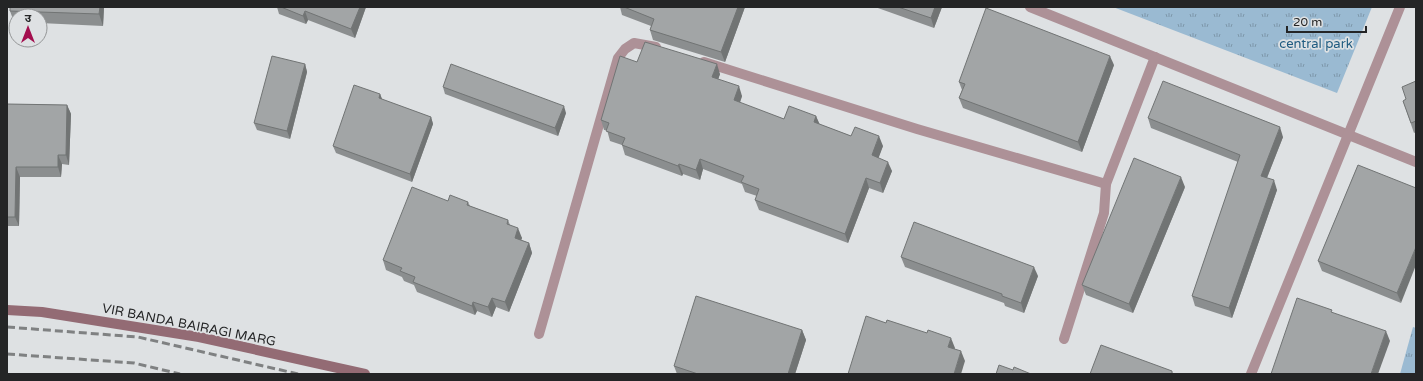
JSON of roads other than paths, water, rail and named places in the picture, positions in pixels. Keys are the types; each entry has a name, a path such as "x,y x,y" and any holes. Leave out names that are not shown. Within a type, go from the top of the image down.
{"main road":[{"name":"VIR BANDA BAIRAGI MARG","path":"7,310 42,312 199,337 365,374"}],"street":[{"path":"1030,7 1416,162"},
{"path":"1251,374 1400,7"},
{"path":"539,334 618,58 625,49 634,43 646,44 669,51"},
{"path":"691,58 917,129 1106,184"},
{"path":"1064,339 1104,213 1106,184 1155,58"}],"railway":[{"path":"7,327 138,337 298,374"},
{"path":"7,354 134,363 180,374"}],"park label":[{"name":"central park","path":"1316,44"}]}
